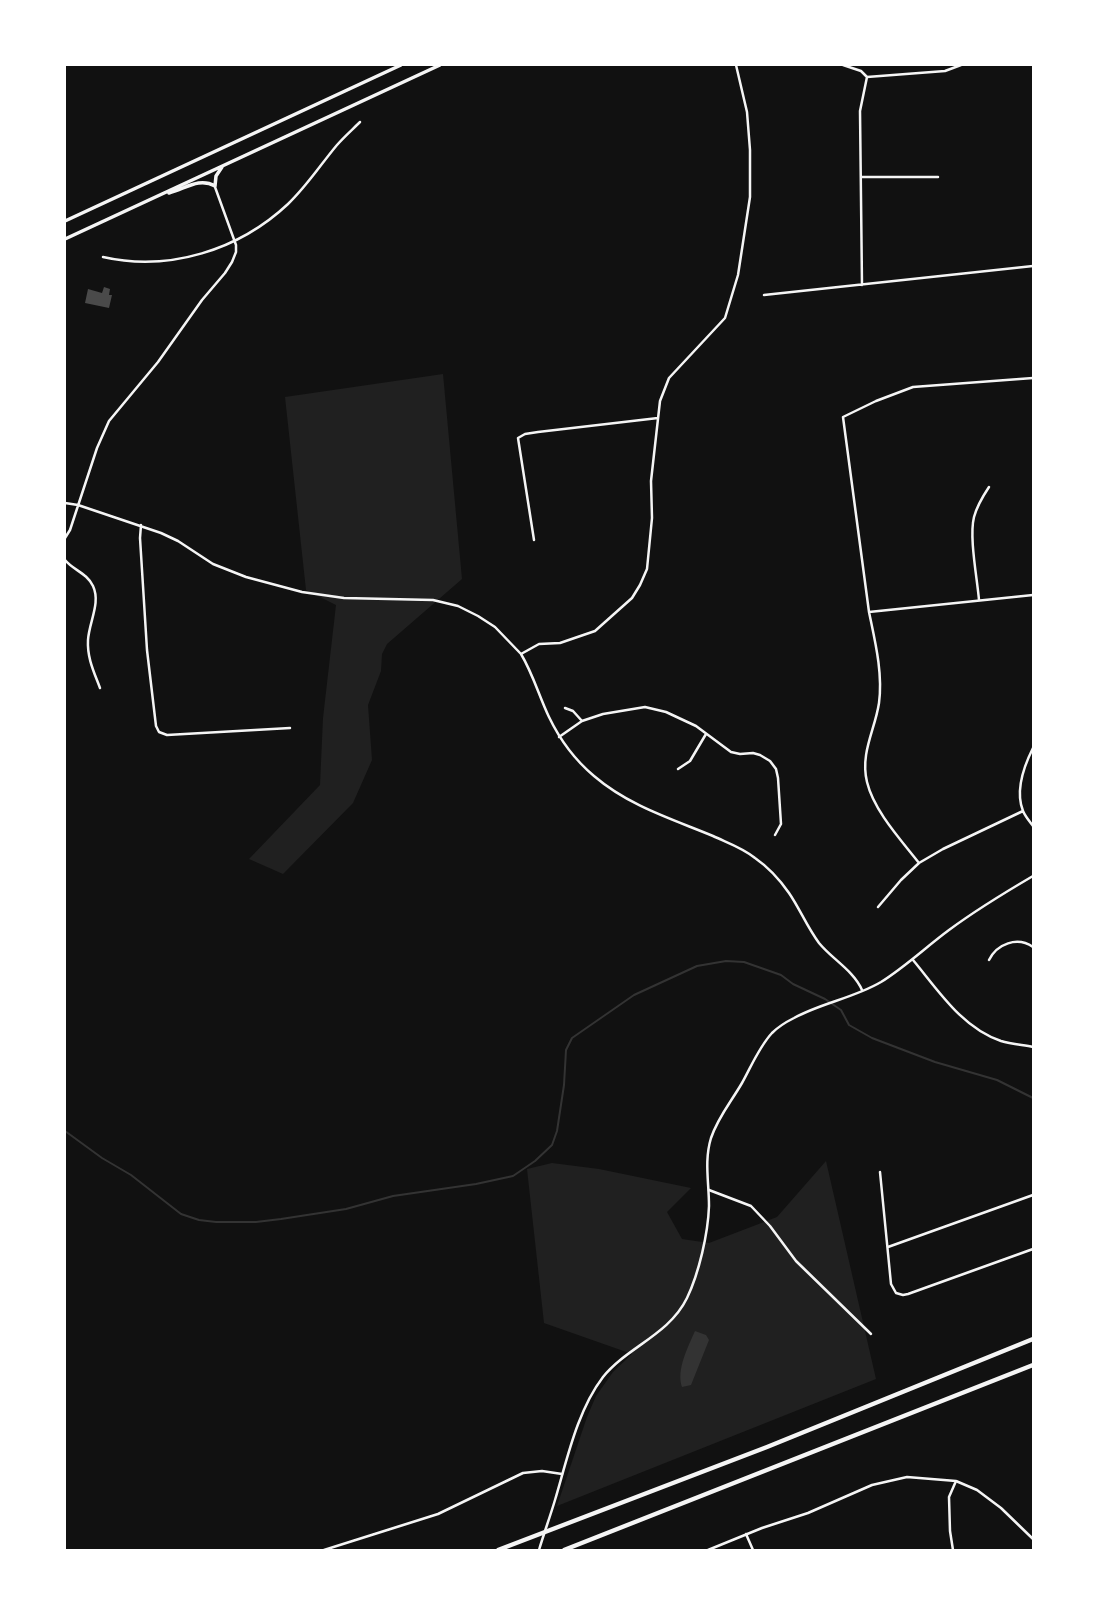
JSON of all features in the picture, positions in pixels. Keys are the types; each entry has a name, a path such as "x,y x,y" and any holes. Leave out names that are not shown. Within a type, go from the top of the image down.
{"highway":[{"path":"498,1550 767,1447 1033,1339"},
{"path":"564,1550 1033,1365"}],"main road":[{"path":"65,221 401,65"},
{"path":"65,239 440,65"},
{"path":"160,195 180,191 202,181 215,186 216,176 224,165"}],"street":[{"path":"522,654 539,644 560,643 595,631 632,598 647,569 652,518 651,481 660,401 669,378 725,318 738,275 750,197 750,150 747,112 736,65"},
{"path":"843,65 861,71 867,77 946,71 961,65"},
{"path":"862,285 860,111 867,77"},
{"path":"103,257 126,262 146,262 196,256 235,241 288,204 360,122"},
{"path":"861,177 938,177"},
{"path":"65,538 109,421 158,362 232,262 236,252 235,241 215,186"},
{"path":"764,295 1033,266"},
{"path":"919,863 879,809 866,778 866,750 877,713 880,688 876,643 869,612 843,417 914,387 1033,378"},
{"path":"534,540 518,438 538,432 658,418"},
{"path":"979,600 972,533 978,506 989,487"},
{"path":"65,503 141,525 178,541 213,564 257,580 302,592 344,598 433,600 458,606 478,616 495,627 522,654 559,737 585,767 615,792 646,810 739,848 759,860 788,892 820,945 854,978 862,990"},
{"path":"141,525 147,650 159,732 167,735 290,729"},
{"path":"65,560 87,577 94,587 94,612 88,642 89,660 100,688"},
{"path":"869,612 1033,595"},
{"path":"565,708 573,711 582,721"},
{"path":"559,737 582,721 603,714 645,708 666,712 696,726 731,752 760,755 770,761 776,769 781,824 775,835"},
{"path":"678,769 690,761 706,734"},
{"path":"1033,748 1022,777 1021,796 1023,811 1033,826"},
{"path":"878,907 919,863 1023,811"},
{"path":"539,1550 579,1425 602,1379 619,1361 662,1329 687,1298 708,1221 708,1148 716,1125 765,1042 773,1032 792,1019 883,981 950,929 1033,876"},
{"path":"989,960 998,948 1007,943 1018,942 1033,947"},
{"path":"912,959 960,1015 979,1030 1001,1041 1033,1047"},
{"path":"880,1172 892,1288 896,1293 903,1295 1033,1249"},
{"path":"709,1190 751,1206 796,1261 871,1334"},
{"path":"887,1247 1033,1195"},
{"path":"324,1550 425,1520 523,1473 542,1471 562,1474"},
{"path":"708,1550 808,1513 872,1485 907,1476 956,1481 977,1490 1033,1539"},
{"path":"953,1550 949,1497 956,1481"},
{"path":"746,1534 753,1550"}],"shaded area":[{"path":"443,374 462,579 387,644 382,654 381,671 368,705 372,760 353,803 283,874 249,859 320,785 323,718 336,605 306,590 285,397"},
{"path":"826,1161 876,1379 557,1506 596,1396 613,1372 632,1354 544,1323 527,1169 552,1163 599,1169 691,1188 667,1212 682,1239 709,1243 777,1217"},
{"path":"695,1331 706,1335 709,1340 691,1385 682,1387 682,1366"}],"building":[{"path":"104,287 110,289 109,295 112,295 109,308 85,303 88,289 102,293"}],"waterway":[{"path":"65,1131 131,1175 181,1214 216,1222 256,1222 346,1209 393,1196 513,1176 552,1145 557,1131 564,1085 566,1050 572,1038 634,995 697,966 726,961 744,962 781,975 841,1010 849,1025 872,1038 935,1062 997,1080 1033,1098"}]}
